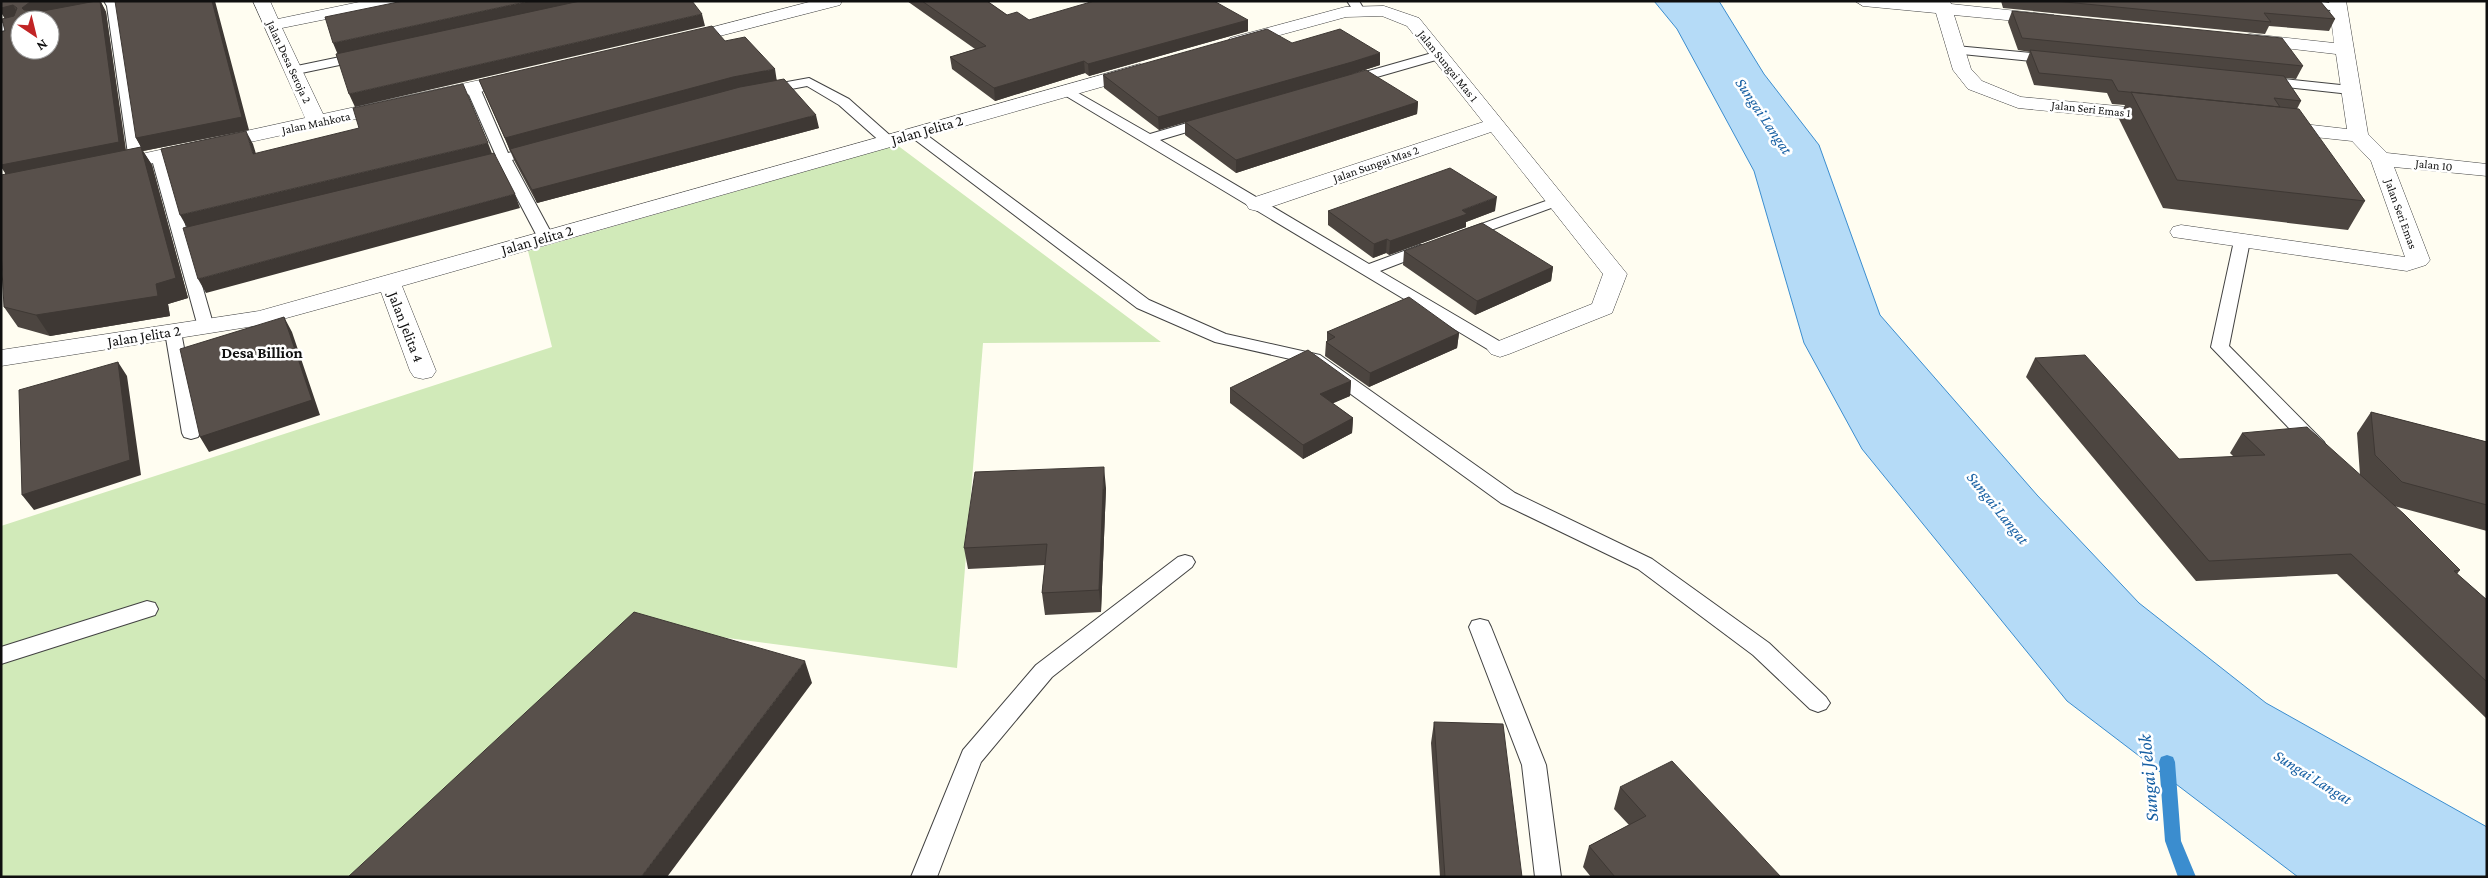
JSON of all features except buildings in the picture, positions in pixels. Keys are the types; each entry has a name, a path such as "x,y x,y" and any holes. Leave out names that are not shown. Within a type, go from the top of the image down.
{"street":[{"name":"Jalan Desa Seroja 2","path":"261,1 317,123"},
{"path":"272,25 390,1"},
{"path":"668,44 834,1"},
{"path":"1863,1 1942,5 2060,20"},
{"path":"2261,126 2358,136 2337,4"},
{"path":"1942,5 1956,50"},
{"name":"Jalan Sungai Mas 1","path":"1220,47 1345,12 1356,6 1384,11 1413,22 1615,274 1603,308 1500,349"},
{"path":"2237,38 2344,49"},
{"name":"Jalan Seri Emas 1","path":"1956,50 1962,70 1975,85 2018,102 2183,118"},
{"path":"1066,90 1152,66"},
{"name":"Jalan Mahkota","path":"97,169 317,123 531,75"},
{"name":"Jalan Jelita 2","path":"1,358 261,318 1066,90"},
{"name":"Jalan Sungai Mas 2","path":"1257,204 1496,124"},
{"name":"Jalan Seri Emas","path":"2182,232 2407,264 2418,260 2381,159 2358,136"},
{"name":"Jalan 10","path":"2381,159 2487,170"},
{"name":"Jalan Jelita 4","path":"389,282 423,371"}],"lane":[{"path":"2280,1 2337,4"},
{"path":"129,3 108,5 136,161"},
{"path":"1956,50 2065,61"},
{"path":"292,71 378,53"},
{"path":"1336,85 1439,55"},
{"path":"2253,80 2350,90"},
{"path":"752,92 809,82 844,102 888,141"},
{"path":"473,88 504,159 546,238"},
{"path":"1066,90 1500,349"},
{"path":"1148,139 1223,118"},
{"path":"915,133 1143,304 1221,338 1314,359 1508,498 1645,564 1761,649 1818,703"},
{"path":"457,170 552,146"},
{"path":"158,156 206,327"},
{"path":"1367,270 1557,200"},
{"path":"182,237 220,228"},
{"path":"2242,241 2220,347 2330,459"},
{"path":"173,332 191,433"},
{"path":"924,877 971,757 1044,671 1185,562"},
{"path":"1,656 147,609"},
{"path":"1480,627 1534,765 1548,877"}],"green space":[{"path":"897,145 1161,342 983,343 957,668 643,627 366,877 1,877 1,526 552,347 528,251"}],"water":[{"name":"Sungai Langat","path":"1654,1 1719,1 1764,74 1819,145 1880,315 2037,495 2139,603 2266,703 2487,827 2487,877 2298,877 2067,701 1862,449 1804,343 1754,171 1677,29"}],"waterway":[{"name":"Sungai Jelok","path":"2167,762 2173,841 2187,877"}],"district":[{"name":"Desa Billion","path":"262,352"}]}
